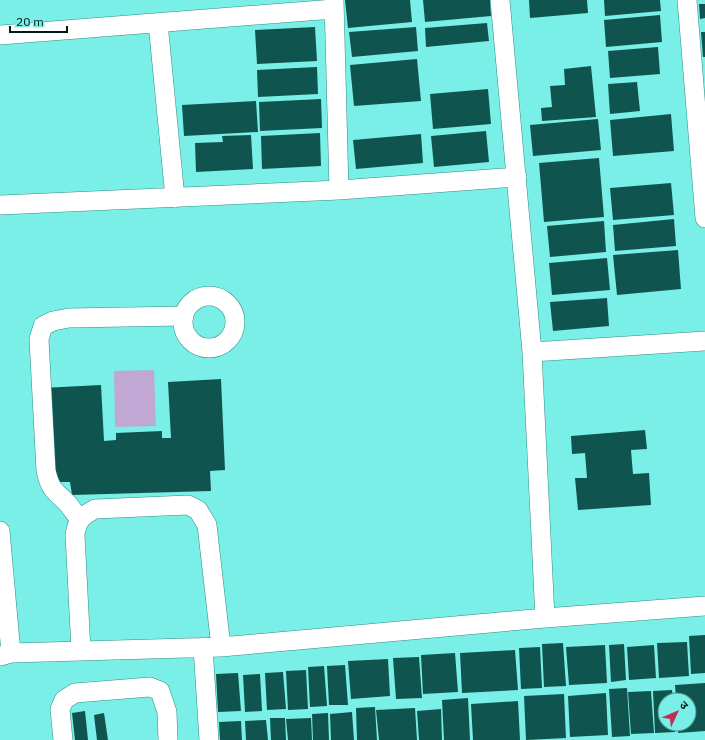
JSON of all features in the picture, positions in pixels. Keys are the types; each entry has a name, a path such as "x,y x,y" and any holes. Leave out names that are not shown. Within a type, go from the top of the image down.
{"street":[{"path":"500,0 532,352 545,618"},
{"path":"687,0 705,218"},
{"path":"0,35 158,23 334,4 339,190"},
{"path":"158,23 175,198"},
{"path":"0,205 339,190 517,177"},
{"path":"80,520 68,504 54,491 49,483 46,471 39,339 44,326 52,321 69,318 184,316"},
{"path":"532,352 705,341"},
{"path":"82,651 75,534 76,525 80,520 86,514 95,509 188,505 198,510 206,525 212,647 209,740"},
{"path":"0,531 5,655 212,647 545,618 705,606"},
{"path":"63,740 60,710 64,700 75,693 150,687 160,691 167,712 168,740"}],"shaded area":[{"path":"154,370 156,426 115,427 114,371"}],"building":[{"path":"345,0 410,0 412,22 348,28"},
{"path":"423,0 490,0 491,16 425,22"},
{"path":"529,0 587,0 588,13 530,18"},
{"path":"604,0 660,0 661,11 605,16"},
{"path":"699,4 705,4 705,18 700,19"},
{"path":"660,15 662,42 606,47 604,20"},
{"path":"487,23 489,41 426,47 425,28"},
{"path":"315,27 317,61 257,64 255,30"},
{"path":"416,27 418,51 352,57 349,32"},
{"path":"701,32 705,32 705,57 703,57"},
{"path":"658,47 660,74 610,78 608,51"},
{"path":"417,59 421,101 354,106 350,65"},
{"path":"591,66 596,117 542,121 541,108 552,107 550,86 565,85 564,69"},
{"path":"317,67 318,94 258,97 257,70"},
{"path":"637,82 640,111 610,114 608,84"},
{"path":"488,89 491,124 433,129 430,94"},
{"path":"321,99 322,128 260,131 259,102"},
{"path":"256,101 258,132 184,136 182,105"},
{"path":"671,114 674,151 613,156 610,120"},
{"path":"598,119 601,150 533,156 530,125"},
{"path":"486,131 489,162 434,167 431,136"},
{"path":"320,133 321,166 262,169 261,136"},
{"path":"421,134 423,163 356,169 353,140"},
{"path":"251,135 253,169 196,172 195,143 223,142 222,136"},
{"path":"599,158 604,217 544,222 539,163"},
{"path":"671,183 674,215 613,220 610,188"},
{"path":"674,219 676,246 615,251 613,225"},
{"path":"604,221 606,252 550,257 547,226"},
{"path":"678,250 681,289 617,295 613,255"},
{"path":"607,258 610,290 552,295 549,263"},
{"path":"607,298 609,326 553,331 550,302"},
{"path":"221,379 225,470 210,471 211,491 72,495 70,482 55,482 42,388 101,385 104,441 116,440 116,433 162,431 162,438 171,438 168,382"},
{"path":"645,430 647,449 631,450 633,474 649,473 651,505 578,510 575,478 587,478 585,453 572,454 571,436"},
{"path":"705,635 705,673 691,674 689,636"},
{"path":"687,642 689,676 659,678 657,643"},
{"path":"563,643 566,686 544,687 542,644"},
{"path":"624,644 626,680 611,682 609,645"},
{"path":"605,645 607,683 569,685 566,647"},
{"path":"654,645 656,678 629,680 627,647"},
{"path":"540,647 542,688 521,689 519,648"},
{"path":"515,650 518,690 462,693 460,653"},
{"path":"455,653 458,692 423,694 421,655"},
{"path":"419,657 422,698 396,699 393,658"},
{"path":"388,659 390,696 351,699 348,661"},
{"path":"345,665 348,705 329,705 327,666"},
{"path":"324,666 327,706 310,707 308,667"},
{"path":"306,670 308,709 288,710 286,671"},
{"path":"283,672 286,709 267,710 265,673"},
{"path":"238,673 241,711 218,712 216,674"},
{"path":"260,674 262,711 245,712 243,675"},
{"path":"705,683 705,731 697,732 697,692 675,692 675,685"},
{"path":"627,688 630,736 612,737 609,689"},
{"path":"672,690 672,692 657,692 657,732 675,732 655,733 653,691"},
{"path":"651,691 654,733 631,734 628,692"},
{"path":"606,693 608,735 570,737 568,696"},
{"path":"564,694 566,738 526,740 524,696"},
{"path":"468,698 470,740 444,740 442,700"},
{"path":"518,701 520,740 473,740 471,704"},
{"path":"375,707 377,740 357,740 356,708"},
{"path":"415,708 417,740 379,740 376,710"},
{"path":"441,709 442,740 419,740 417,711"},
{"path":"85,711 88,740 75,740 72,713"},
{"path":"352,712 354,740 331,740 330,714"},
{"path":"104,713 108,740 97,740 94,715"},
{"path":"328,713 329,740 313,740 312,714"},
{"path":"270,718 285,718 286,740 271,740"},
{"path":"311,718 312,740 288,740 286,719"},
{"path":"266,720 268,740 246,740 245,721"},
{"path":"241,721 242,740 220,740 219,722"}]}
